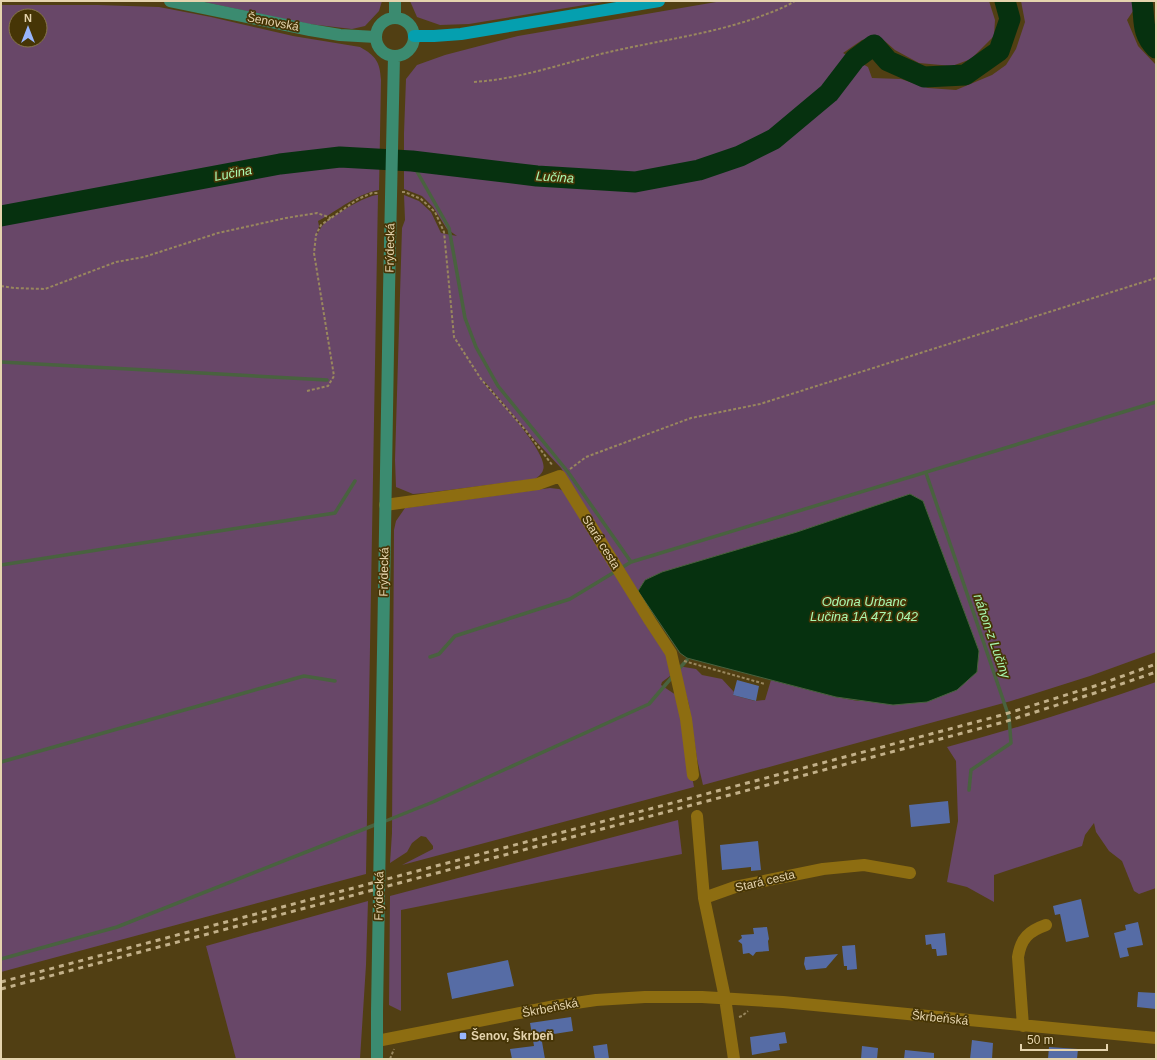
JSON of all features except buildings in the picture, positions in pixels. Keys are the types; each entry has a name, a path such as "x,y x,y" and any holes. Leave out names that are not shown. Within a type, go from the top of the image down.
{"highway":[{"path":"414,36 461,34 659,1"}],"main road":[{"name":"Šenovská","path":"170,1 310,30 340,35 376,37"},
{"path":"395,1 395,18"},
{"path":"395,18 407,23 411,27 414,36 411,46 407,52 394,56 381,50 377,44 376,37 377,30 382,24 395,18"},
{"name":"Frýdecká","path":"377,1059 385,505 394,56"}],"street":[{"path":"385,505 538,484 560,476"},
{"name":"Stará cesta","path":"560,476 671,653 686,719 693,775"},
{"path":"697,816 704,898 725,998 734,1059"},
{"name":"Stará cesta","path":"704,898 736,887 823,869 864,865 910,873"},
{"path":"1023,1026 1018,957 1019,948 1026,936 1035,929 1046,925"},
{"name":"Škrbeňská","path":"377,1041 575,1002 645,997 725,998 783,1002 1156,1038"}],"path":[{"path":"474,82 496,80 606,53 700,34 741,23 785,7 795,1"},
{"path":"399,192 405,192 421,199 435,212 444,232 454,337 481,378 527,432 560,476 586,457 691,418 760,404 1156,278"},
{"path":"308,391 328,386 334,376 314,253 316,235 321,224 358,199 372,193 386,193"},
{"path":"1,286 45,289 116,262 144,257 218,233 286,218 317,213 331,218"},
{"path":"672,658 765,684"},
{"path":"728,1017 742,1016 748,1011"},
{"path":"390,1059 395,1048"}],"shaded area":[{"path":"199,1 382,1 379,11 365,26 352,29 309,24"},
{"path":"410,1 609,1 469,24 440,25 417,17"},
{"path":"722,1 989,1 995,20 994,36 971,59 952,66 919,63 895,50 879,36 862,40 843,53 868,67 872,78 901,79 928,88 956,90 992,75 1006,65 1016,49 1025,22 1021,1 1132,1 1133,11 1127,20 1138,46 1156,65 1156,652 1090,676 1011,701 703,785 697,759 689,705 678,666 696,669 702,675 722,679 734,692 733,695 755,701 765,700 771,680 836,697 858,701 977,673 979,651 923,501 910,494 797,532 662,572 645,580 638,591 561,468 484,381 483,382 520,425 538,451 543,462 543,470 539,476 535,479 413,494 396,487 395,460 402,228 405,220 404,195 419,201 431,212 441,233 457,236 447,229 433,207 422,196 404,189 406,79 417,65 445,55 518,36"},
{"path":"1,5 98,5 159,7 211,17 293,36 360,47 370,53 378,64 381,80 379,190 355,199 318,221 319,226 317,234 326,222 340,212 357,202 378,195 366,874 1,972"},
{"path":"550,488 559,489 566,492 669,660 670,676 662,682 661,685 676,695 694,787 402,865 433,849 433,846 426,837 421,836 412,843 407,852 390,863 392,833 394,530 396,521 405,508"},
{"path":"1156,682 1156,888 1139,894 1134,891 1122,861 1109,851 1096,832 1094,823 1085,835 1082,846 994,875 994,902 967,887 947,882 958,821 956,761 947,747 1104,700"},
{"path":"678,820 682,854 401,910 401,1011 389,1005 390,896"},
{"path":"368,901 366,965 360,1059 236,1059 206,946"}],"water":[{"name":"Odona Urbanc Lučina 1A 471 042","path":"910,494 923,501 979,651 977,672 957,690 927,702 893,705 836,697 687,658 680,653 638,591 645,580 662,572 797,532"}],"waterway":[{"name":"Lučina","path":"1,216 280,164 340,157 412,161 537,176 635,182 699,170 740,156 774,139 829,93 855,59 874,45 888,61 924,77 965,75 999,51 1010,19 1005,1"},
{"name":"Lučina","path":"1142,1 1144,26 1148,37 1156,48"},
{"path":"412,161 449,228 465,318 476,347 498,386 568,472 631,562"},
{"path":"1,362 327,380"},
{"path":"430,657 439,654 455,636 570,599 631,562 1156,402"},
{"name":"náhon-z Lučiny","path":"926,473 1009,717 1011,743 971,770 969,790"},
{"path":"1,565 335,513 355,481"},
{"path":"677,671 687,660"},
{"path":"1,762 304,676 335,681"},
{"path":"383,822 433,802 649,704 673,676"},
{"path":"1,959 117,927 377,824"}],"railway":[{"path":"1,982 1002,715 1098,685 1156,664"},
{"path":"1,989 1004,722 1156,672"}],"place":[{"name":"Šenov, Škrbeň","path":"463,1036"}]}
